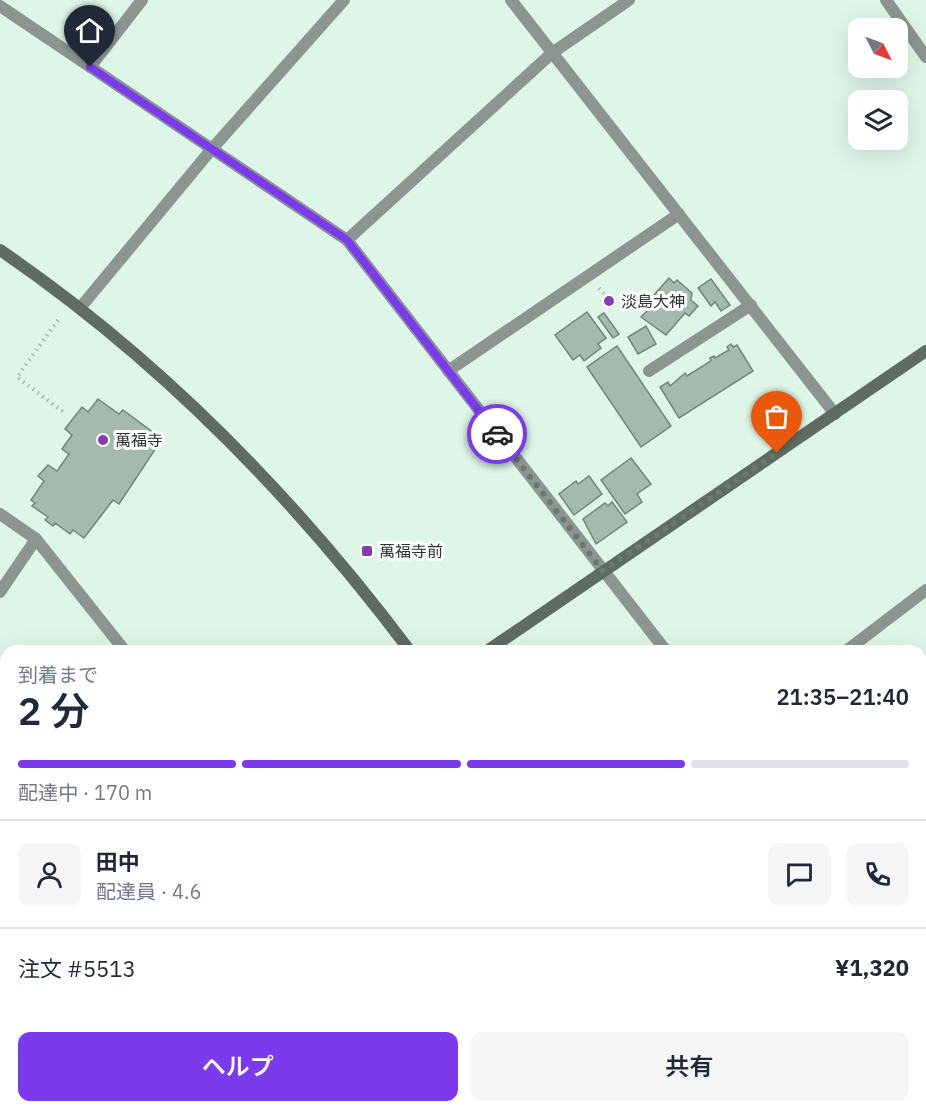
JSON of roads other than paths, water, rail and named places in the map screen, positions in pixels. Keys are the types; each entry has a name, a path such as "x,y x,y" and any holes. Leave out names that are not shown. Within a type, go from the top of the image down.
{"street":[{"path":"90,67 142,0"},
{"path":"80,308 211,150 344,0"},
{"path":"511,0 835,414"},
{"path":"347,240 552,53 629,0"},
{"path":"886,0 926,57"},
{"path":"0,6 347,240 661,645"},
{"path":"448,371 679,214"},
{"path":"0,250 80,308 171,386 244,456 294,509 405,645"},
{"path":"649,371 751,305"},
{"path":"496,645 926,351"},
{"path":"0,514 36,538 120,645"},
{"path":"0,592 36,538"},
{"path":"854,645 926,590"}],"place":[{"name":"淡島大神","path":"609,301"},
{"name":"萬福寺","path":"103,440"},
{"name":"萬福寺前","path":"367,551"}]}
